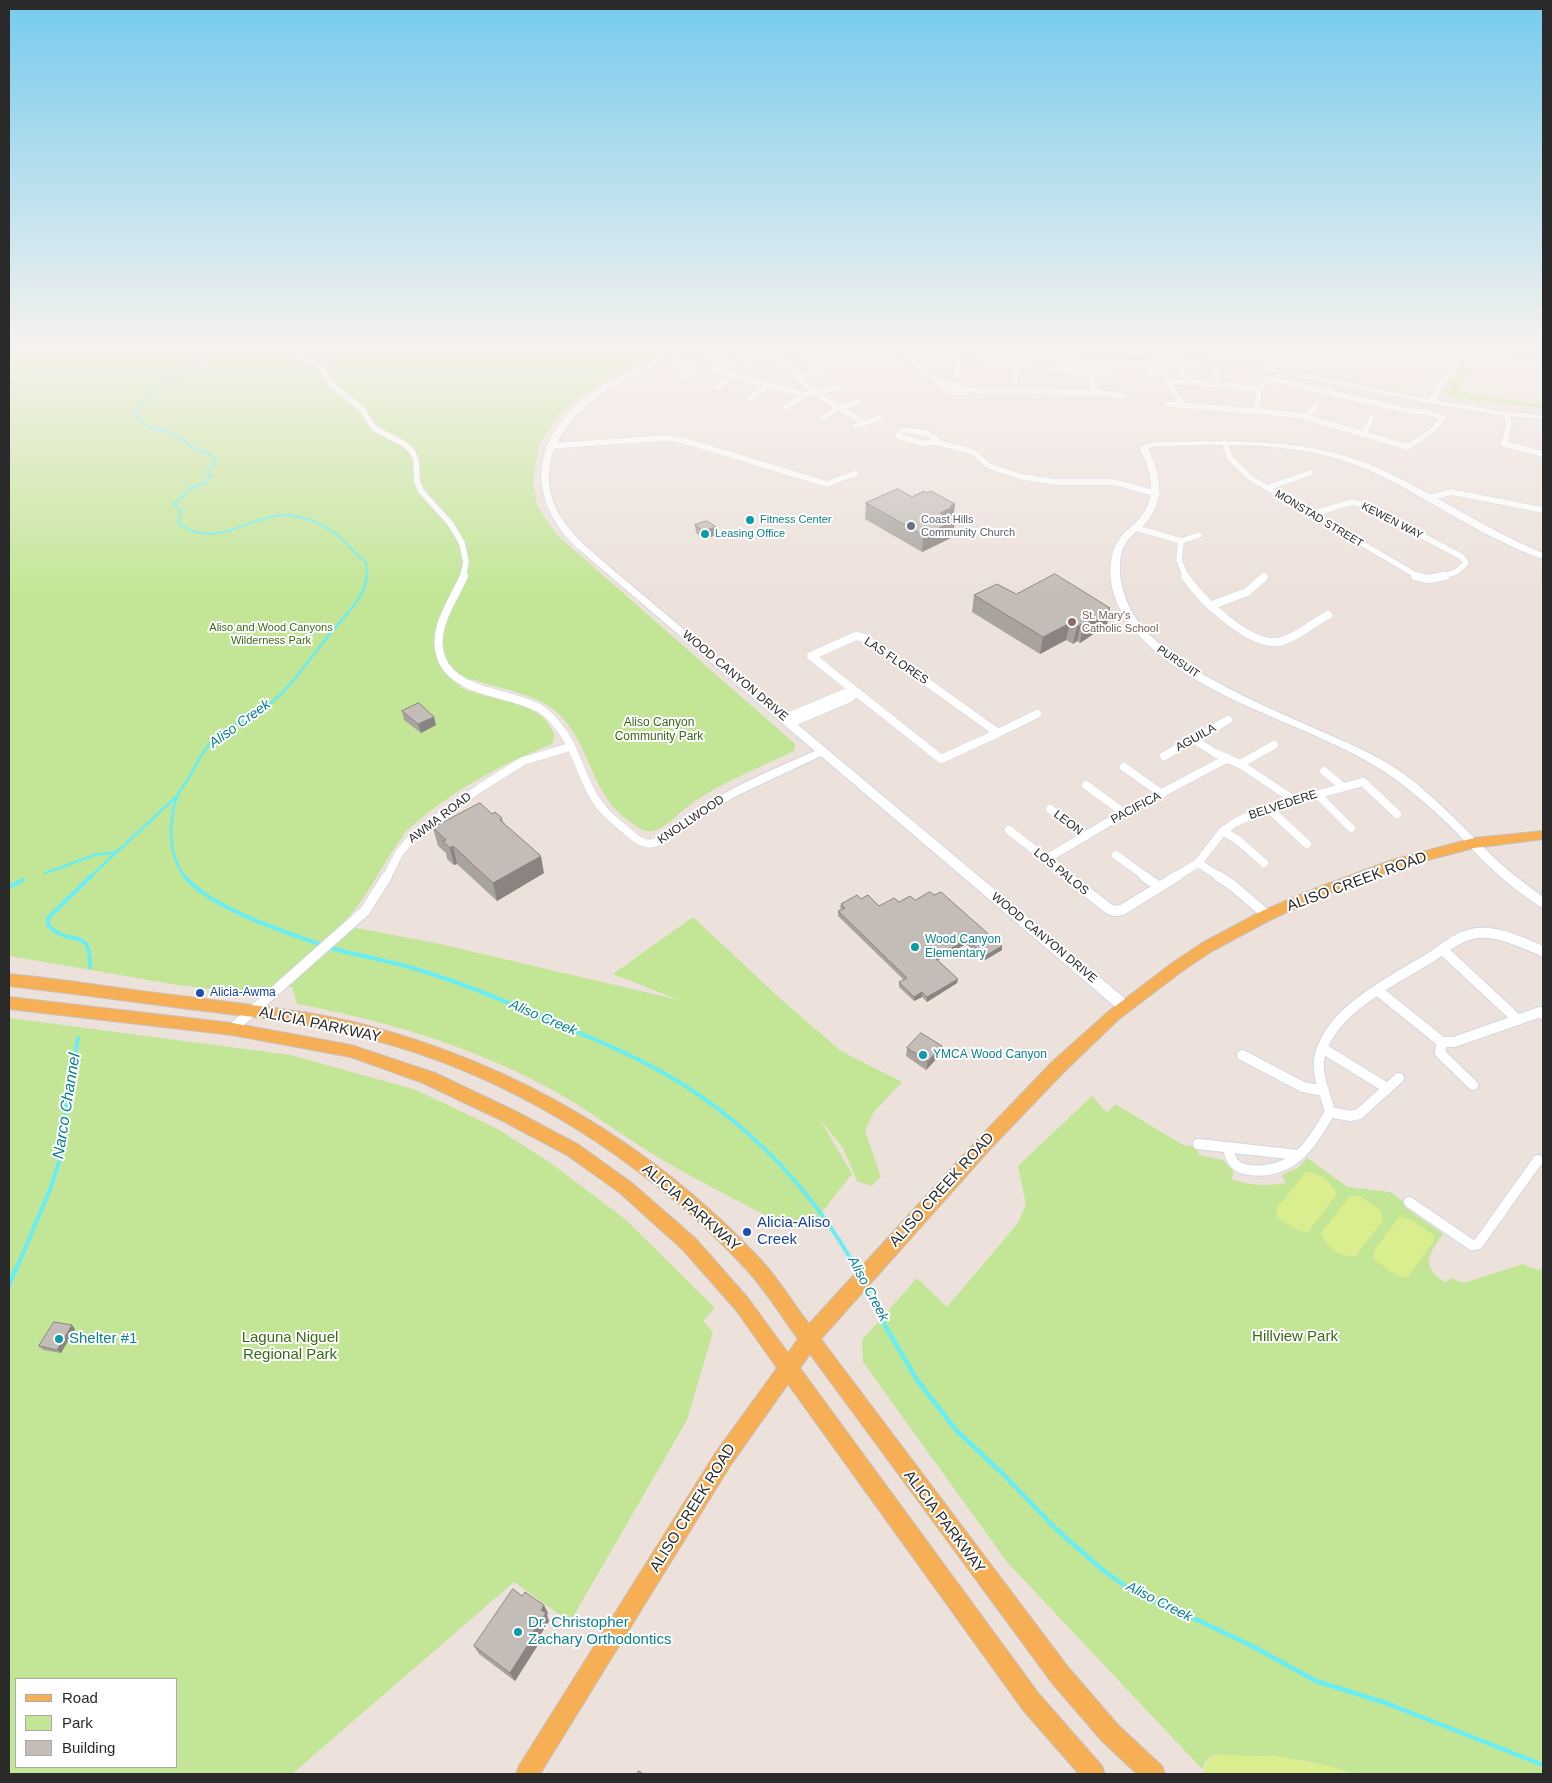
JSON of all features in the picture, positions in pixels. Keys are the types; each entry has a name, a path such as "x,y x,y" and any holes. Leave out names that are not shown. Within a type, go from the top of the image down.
{"main road":[{"name":"WOOD CANYON DRIVE","path":"559,431 550,446 545,467 546,487 553,510 560,524 578,544 1124,1006"},
{"path":"1157,494 1156,478 1144,449 1145,446 1155,444 1226,442 1269,444 1342,459 1361,465 1429,498 1452,513 1494,535 1543,556"},
{"name":"PURSUIT","path":"1157,494 1152,508 1136,528 1122,541 1117,555 1116,566 1124,606 1135,625 1153,645 1177,663 1208,682 1348,747 1378,763 1411,785 1435,805 1497,867 1543,903"},
{"name":"KNOLLWOOD","path":"679,827 714,802 736,790 824,751"},
{"name":"ALISO CREEK ROAD","path":"527,1774 722,1459 822,1322 1058,1067 1124,1006 1207,947 1267,915 1319,892 1397,863 1474,843 1543,835"},
{"name":"ALICIA PARKWAY","path":"9,980 253,1011 365,1031 445,1057 526,1093 585,1126 647,1168 708,1220 755,1266 810,1338 931,1505 1060,1675 1110,1733 1154,1774"},
{"name":"ALICIA PARKWAY","path":"9,1003 232,1029 351,1052 429,1078 509,1116 573,1150 626,1188 688,1244 742,1304 972,1623 1087,1772"}],"street":[{"name":"KNOLLWOOD","path":"380,431 398,440 412,451 416,460 416,478 421,491 444,516 459,537 466,553 467,565 463,580 449,603 442,620 440,652 445,666 462,680 474,686 518,698 544,711 562,730 599,804 640,842 656,844 679,827"},
{"path":"901,431 898,436 925,444 934,442 973,452 989,466 1022,477 1056,482 1114,482 1157,494"},
{"path":"918,431 934,436 937,440 934,442"},
{"path":"1357,431 1408,447 1432,431"},
{"path":"1507,431 1504,444 1506,446 1543,454"},
{"path":"550,446 572,446 635,437 663,437 682,440 827,484 856,473"},
{"name":"MONSTAD STREET","path":"1226,442 1226,449 1239,468 1267,488 1415,576 1428,580"},
{"path":"1267,488 1310,473"},
{"path":"1429,498 1451,492 1543,510"},
{"name":"KEWEN WAY","path":"1312,514 1352,502 1364,505 1462,556 1466,563 1461,569 1433,580 1428,580"},
{"path":"1136,528 1181,541 1198,535"},
{"path":"1181,541 1178,560 1182,572 1210,606 1231,623 1265,641 1278,642 1328,614"},
{"path":"1210,606 1242,595 1260,583 1264,577"},
{"name":"LAS FLORES","path":"998,733 865,638 856,636 811,656 940,759 998,733 1037,714"},
{"path":"788,721 850,698 855,693"},
{"name":"AGUILA","path":"1164,756 1228,720"},
{"path":"1193,739 1215,753 1240,764 1294,800"},
{"path":"1240,764 1274,745"},
{"name":"AWMA ROAD","path":"232,1029 350,925 372,903 404,845 423,827 522,761 570,747"},
{"name":"PACIFICA","path":"1046,859 1124,813 1228,758"},
{"path":"1124,767 1162,794"},
{"path":"1324,771 1343,787"},
{"name":"BELVEDERE","path":"1115,911 1122,910 1198,863 1223,831 1251,814 1268,808 1363,782 1397,814"},
{"path":"1086,785 1124,813"},
{"path":"1317,794 1351,828"},
{"path":"1268,808 1307,844"},
{"name":"LEON","path":"1050,809 1086,836"},
{"name":"LOS PALOS","path":"1010,830 1109,909 1115,911"},
{"path":"1223,831 1264,863"},
{"path":"1116,855 1158,886"},
{"path":"1198,863 1232,885 1267,915"},
{"path":"1228,1147 1233,1165 1243,1170 1263,1172 1286,1166 1321,1128 1330,1112 1319,1070 1322,1048 1329,1034 1350,1010 1377,990 1443,950 1461,936 1480,932 1502,935 1543,950"},
{"path":"1443,950 1518,1020"},
{"path":"1377,990 1442,1042 1454,1042 1540,1012 1543,1014"},
{"path":"1442,1042 1440,1053 1473,1085"},
{"path":"1322,1048 1387,1088"},
{"path":"1242,1055 1303,1087 1324,1091"},
{"path":"1330,1112 1350,1116 1359,1114 1399,1078"},
{"path":"1198,1144 1298,1155"},
{"path":"1409,1202 1472,1245 1478,1244 1541,1160"}],"green space":[{"name":"Aliso and Wood Canyons Wilderness Park","path":"9,431 548,431 539,445 533,480 537,505 556,534 795,744 794,751 707,794 690,804 657,830 645,831 620,814 608,800 579,741 559,714 529,696 472,679 459,687 532,710 545,720 555,735 552,744 512,761 455,793 403,834 367,893 341,925 440,944 679,1000 613,974 693,917 785,1003 841,1051 902,1082 873,1113 865,1131 881,1177 871,1186 857,1181 843,1148 819,1118 852,1174 812,1225 791,1229 668,1163 573,1102 516,1071 455,1046 393,1026 297,1004 292,987 263,987 244,993 178,985 9,956"},
{"name":"Laguna Niguel Regional Park","path":"9,1018 291,1055 416,1090 496,1128 552,1164 625,1219 715,1308 703,1321 713,1332 687,1420 570,1622 514,1582 292,1774 9,1774"},
{"name":"Hillview Park","path":"1092,1096 1107,1113 1115,1104 1183,1145 1196,1147 1199,1155 1223,1160 1234,1173 1231,1179 1258,1185 1286,1183 1282,1175 1299,1167 1307,1158 1348,1187 1390,1192 1405,1203 1406,1208 1443,1234 1431,1254 1429,1265 1432,1271 1446,1283 1450,1278 1464,1283 1523,1264 1538,1270 1543,1268 1543,1774 1357,1774 1301,1760 1214,1755 1207,1759 1202,1769 1007,1562 863,1362 862,1340 917,1278 947,1307 1018,1223 1026,1204 1018,1166"},
{"path":"1306,1172 1311,1172 1324,1178 1337,1194 1308,1232 1299,1231 1277,1217 1276,1209"},
{"path":"1350,1196 1360,1196 1381,1211 1383,1220 1355,1257 1339,1253 1330,1247 1321,1233"},
{"path":"1399,1217 1410,1219 1434,1235 1434,1241 1407,1277 1399,1277 1375,1260 1373,1252"},
{"path":"1217,1755 1276,1756 1329,1766 1357,1774 1203,1774 1208,1759"}],"building":[{"path":"898,489 912,497 924,491 926,493 931,491 955,504 950,506 953,507 940,513 955,521 923,535 866,503"},
{"path":"707,521 716,527 703,531 695,525"},
{"path":"1055,574 1110,608 1083,626 1081,624 1077,627 1070,623 1043,637 974,595 997,584 1016,594"},
{"path":"419,703 434,717 418,724 402,711"},
{"path":"480,803 492,814 495,812 502,818 500,820 541,856 493,883 453,846 450,848 443,841 446,840 433,828"},
{"name":"Wood Canyon Elementary","path":"930,892 934,895 941,892 1002,946 985,956 967,939 935,958 958,979 927,997 922,992 914,997 899,982 907,978 838,911 845,908 841,904 857,895 861,899 868,895 879,906 894,898 899,902 910,896 915,900"},
{"path":"921,1033 942,1046 928,1061 907,1048"},
{"name":"Shelter #1","path":"54,1322 72,1325 57,1350 39,1346"},
{"name":"Dr. Christopher Zachary Orthodontics","path":"513,1589 522,1596 525,1592 544,1605 541,1610 546,1613 531,1635 533,1637 510,1673 474,1646"}],"waterway":[{"name":"Aliso Creek","path":"165,431 172,433 197,450 212,455 216,462 206,474 211,477 207,482 191,488 174,504 181,511 178,523 195,532 209,534 234,529 272,517 286,515 300,517 324,526 344,541 366,562 367,576"},
{"name":"Aliso Creek","path":"185,877 175,859 171,838 172,817 178,794 210,743 232,726 260,712 275,700 298,675 351,610 361,594 367,576"},
{"name":"Narco Channel","path":"90,877 177,796"},
{"path":"45,873 95,855 116,852"},
{"name":"Narco Channel","path":"90,967 87,946 83,941 56,932 48,925 48,918 91,876"},
{"name":"Aliso Creek","path":"185,877 196,888 229,908 322,945"},
{"path":"9,887 23,880"},
{"name":"Aliso Creek","path":"328,947 416,969 489,995 623,1052 690,1089 747,1132 796,1183 818,1210 857,1270"},
{"name":"Narco Channel","path":"16,1270 51,1187 64,1145 64,1119 78,1038"},
{"name":"Narco Channel","path":"9,1285 16,1268"},
{"name":"Aliso Creek","path":"857,1270 859,1274"},
{"name":"Aliso Creek","path":"865,1286 887,1329 917,1380 957,1431 1003,1474 1056,1529 1104,1571 1137,1594 1187,1615 1254,1647 1316,1681 1386,1703 1543,1765"}],"place":[{"name":"Fitness Center","path":"750,520"},
{"name":"Coast Hills Community Church","path":"911,526"},
{"name":"Leasing Office","path":"705,534"},
{"name":"St. Mary's Catholic School","path":"1072,622"},
{"name":"Wood Canyon Elementary","path":"915,947"},
{"name":"Alicia-Awma","path":"200,993"},
{"name":"YMCA Wood Canyon","path":"923,1055"},
{"name":"Alicia-Aliso Creek","path":"747,1232"},
{"name":"Shelter #1","path":"59,1339"},
{"name":"Dr. Christopher Zachary Orthodontics","path":"518,1632"}],"park label":[{"name":"Aliso Canyon Community Park","path":"659,730"}]}
